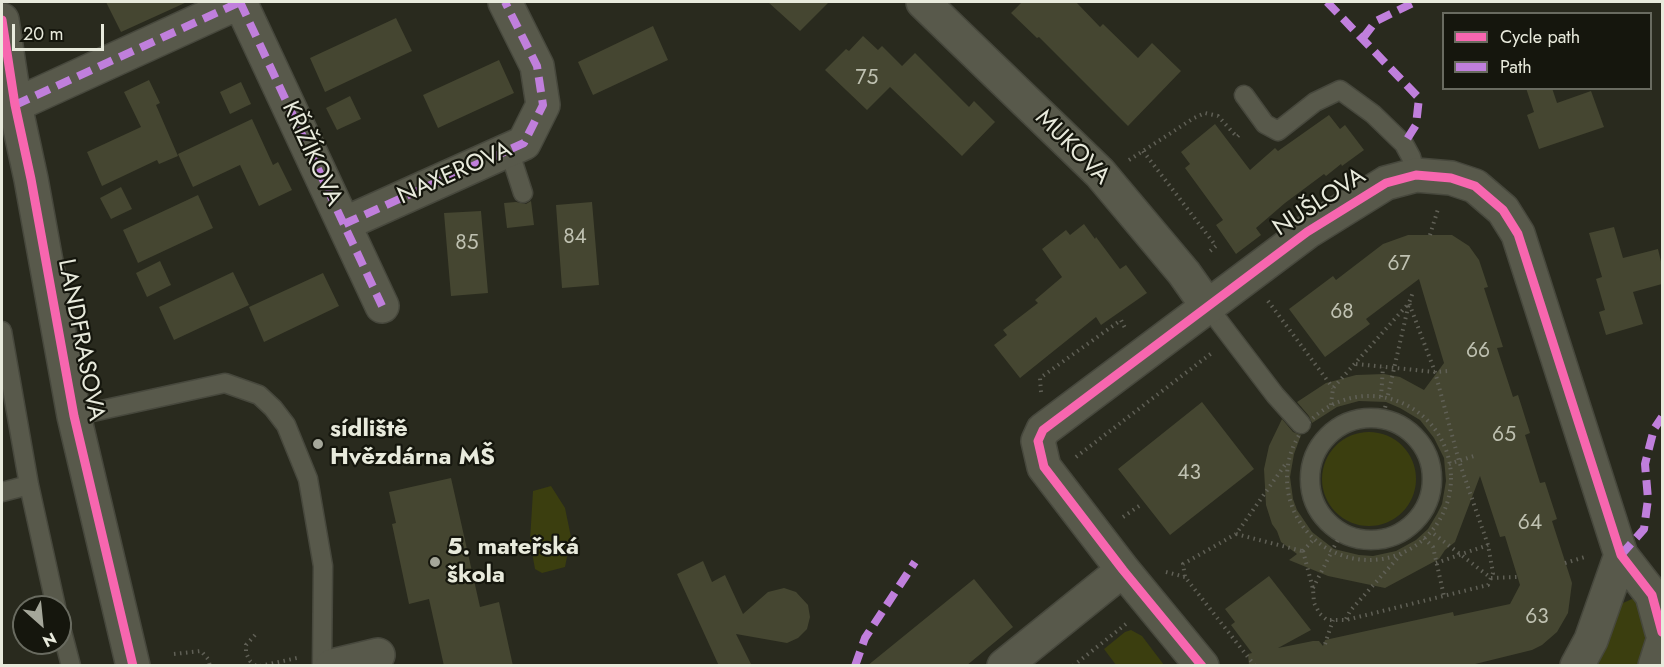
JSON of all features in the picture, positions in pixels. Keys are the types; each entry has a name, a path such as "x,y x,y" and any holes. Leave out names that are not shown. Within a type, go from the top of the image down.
{"street":[{"path":"15,105 240,2"},
{"name":"KŘIŽÍKOVA","path":"240,2 382,306"},
{"name":"NAXEROVA","path":"344,224 524,143 543,105 537,66 505,2"},
{"name":"MUKOVA","path":"923,2 1100,173 1184,273 1208,307"},
{"name":"LANDFRASOVA","path":"2,20 15,105 31,179 74,416 133,666"},
{"name":"NUŠLOVA","path":"1202,666 1123,570 1044,467 1038,441 1043,430 1307,232 1386,183 1416,175 1451,178 1475,186 1503,210 1518,234 1609,554 1652,596 1662,632"},
{"path":"1577,666 1591,640 1609,554"},
{"path":"1004,666 1123,570"},
{"path":"1655,666 1662,644"},
{"path":"332,666 378,655"}],"lane":[{"path":"1244,95 1265,124 1278,131 1315,102 1340,90 1373,114 1404,144 1411,157 1416,175"},
{"path":"509,150 523,193"},
{"path":"1208,307 1275,395 1310,433 1312,493 1338,540 1377,540 1422,524 1432,488 1433,473 1430,459 1423,446 1403,426 1384,411 1337,428 1310,433"},
{"path":"2,331 29,485 53,595"},
{"path":"74,416 225,383 259,395 273,408 286,425 308,480 323,566 322,666"},
{"path":"2,492 29,485"}],"path":[{"path":"1143,151 1205,113 1218,116 1238,137 1260,117"},
{"path":"1430,235 1438,206"},
{"path":"1388,395 1413,292"},
{"path":"1262,293 1333,388"},
{"path":"1346,620 1350,611 1404,552 1434,528 1446,504 1451,478 1449,464 1441,440 1426,419 1405,405 1381,397 1355,397 1331,405 1333,388 1409,303"},
{"path":"1303,551 1313,589 1314,603 1320,614 1327,620 1346,620 1488,585 1491,578 1493,573 1488,545 1459,461 1435,372 1409,303"},
{"path":"1072,460 1232,338"},
{"path":"1356,364 1435,372 1448,370"},
{"path":"1381,397 1383,368"},
{"path":"1449,464 1474,456"},
{"path":"1255,666 1185,577 1183,564 1236,534 1289,460 1287,485 1291,503 1298,520 1314,539 1337,554 1351,558 1378,559 1404,552"},
{"path":"1120,519 1142,504"},
{"path":"1236,534 1303,551"},
{"path":"1434,534 1491,578 1518,577"},
{"path":"1424,538 1433,547 1444,596"},
{"path":"1303,551 1314,539"},
{"path":"1436,562 1488,545"},
{"path":"1313,589 1331,554"},
{"path":"1565,563 1609,554"},
{"path":"1325,644 1333,620"},
{"path":"1073,666 1130,621"},
{"path":"255,635 246,645 246,653 256,666"},
{"path":"174,654 201,651 208,659 210,666"}],"green space":[{"path":"1369,432 1387,435 1402,446 1413,461 1416,479 1413,497 1402,512 1387,523 1369,526 1351,523 1336,512 1325,497 1322,479 1325,461 1336,446 1351,435"},
{"path":"551,486 565,508 571,537 565,567 542,573 535,569 530,541 533,491"},
{"path":"1632,599 1638,601 1649,635 1639,665 1592,666 1618,609 1623,603"},
{"path":"1131,630 1142,636 1164,665 1116,665 1104,649 1125,632"}],"building":[{"path":"106,2 187,2 121,32"},
{"path":"768,2 829,2 800,31"},
{"path":"1022,2 1076,2 1100,27 1103,24 1138,58 1152,43 1181,71 1128,126 1039,37 1037,38 1011,13"},
{"path":"396,18 412,51 325,92 310,58"},
{"path":"653,26 668,60 593,95 578,62"},
{"path":"863,36 878,50 882,46 902,66 915,53 969,107 974,101 995,122 962,156 890,87 867,110 825,70 846,49 849,51"},
{"path":"499,60 514,93 438,128 423,95"},
{"path":"149,80 160,103 156,105 178,156 159,164 157,160 102,186 87,152 141,127 124,92"},
{"path":"241,82 251,104 230,114 220,92"},
{"path":"1527,90 1553,90 1557,103 1591,91 1604,127 1539,149 1527,115 1534,112"},
{"path":"350,96 361,119 337,130 326,108"},
{"path":"1329,115 1340,129 1345,125 1364,150 1326,176 1324,174 1285,203 1256,228 1261,235 1236,254 1216,225 1223,220 1185,168 1190,164 1181,152 1215,124 1250,170 1275,148 1278,151"},
{"path":"252,119 273,165 278,162 292,190 259,206 240,165 193,187 178,154"},
{"path":"121,187 132,209 111,219 100,198"},
{"path":"198,195 213,228 138,263 123,230"},
{"path":"531,201 534,225 507,228 504,203 526,204"},
{"path":"592,202 599,285 562,288 556,205"},
{"path":"481,211 488,293 451,296 444,213"},
{"path":"1084,224 1120,269 1126,265 1147,293 1101,325 1096,317 1020,378 994,345 1007,335 1003,330 1038,303 1035,300 1062,277 1042,249 1066,230 1070,235"},
{"path":"1614,227 1623,258 1658,249 1662,266 1662,284 1633,292 1643,324 1606,335 1599,312 1605,310 1596,279 1602,277 1589,233"},
{"path":"1408,235 1452,235 1469,246 1479,260 1488,287 1484,288 1503,347 1497,348 1513,397 1518,395 1530,433 1525,435 1540,483 1545,482 1557,519 1552,521 1572,583 1568,613 1557,632 1542,645 1532,650 1467,666 1249,666 1248,654 1252,653 1231,625 1235,622 1225,609 1269,576 1311,630 1278,648 1313,641 1319,641 1323,646 1325,640 1453,612 1454,616 1510,604 1520,585 1505,536 1500,537 1480,476 1455,542 1439,559 1385,588 1328,576 1289,560 1297,554 1281,542 1272,524 1266,505 1264,469 1269,446 1282,419 1293,432 1301,435 1294,454 1290,477 1297,510 1312,532 1334,549 1373,556 1396,551 1416,540 1428,529 1442,504 1446,481 1444,458 1434,438 1420,420 1386,402 1359,401 1337,407 1312,423 1297,402 1326,383 1356,375 1384,374 1400,377 1424,390 1444,363 1419,279 1366,319 1370,324 1325,357 1289,309 1333,276 1336,280 1383,244"},
{"path":"160,261 171,285 147,297 136,273"},
{"path":"233,272 249,305 174,340 159,307"},
{"path":"323,273 339,306 264,342 249,307"},
{"path":"1202,402 1254,469 1170,535 1118,469"},
{"name":"5. mateřská škola","path":"451,478 480,607 499,602 513,666 444,666 429,599 409,604 392,524 396,523 389,492"},
{"path":"703,561 712,582 725,575 743,614 768,592 784,588 796,592 808,605 810,617 807,629 798,638 787,643 736,634 752,666 719,666 677,574"},
{"path":"974,579 1013,627 966,666 867,666"}],"marked path":[{"path":"240,2 382,306"},
{"path":"15,105 240,2"},
{"path":"344,224 524,143 543,105 537,66 505,2"},
{"path":"1327,2 1419,98 1416,125 1404,144"},
{"path":"1363,38 1376,21 1415,2"},
{"path":"1621,555 1644,529 1648,499 1645,464 1654,429 1662,417"},
{"path":"855,666 865,638 915,562"}],"cycle path":[{"path":"2,20 15,105 31,179 74,416 133,666"},
{"path":"1202,666 1123,570 1044,467 1038,441 1043,430 1307,232 1386,183 1416,175 1451,178 1475,186 1503,210 1518,234 1621,555 1652,595 1662,632"}],"place":[{"name":"sídliště Hvězdárna MŠ","path":"318,444"},
{"name":"5. mateřská škola","path":"435,562"}]}
